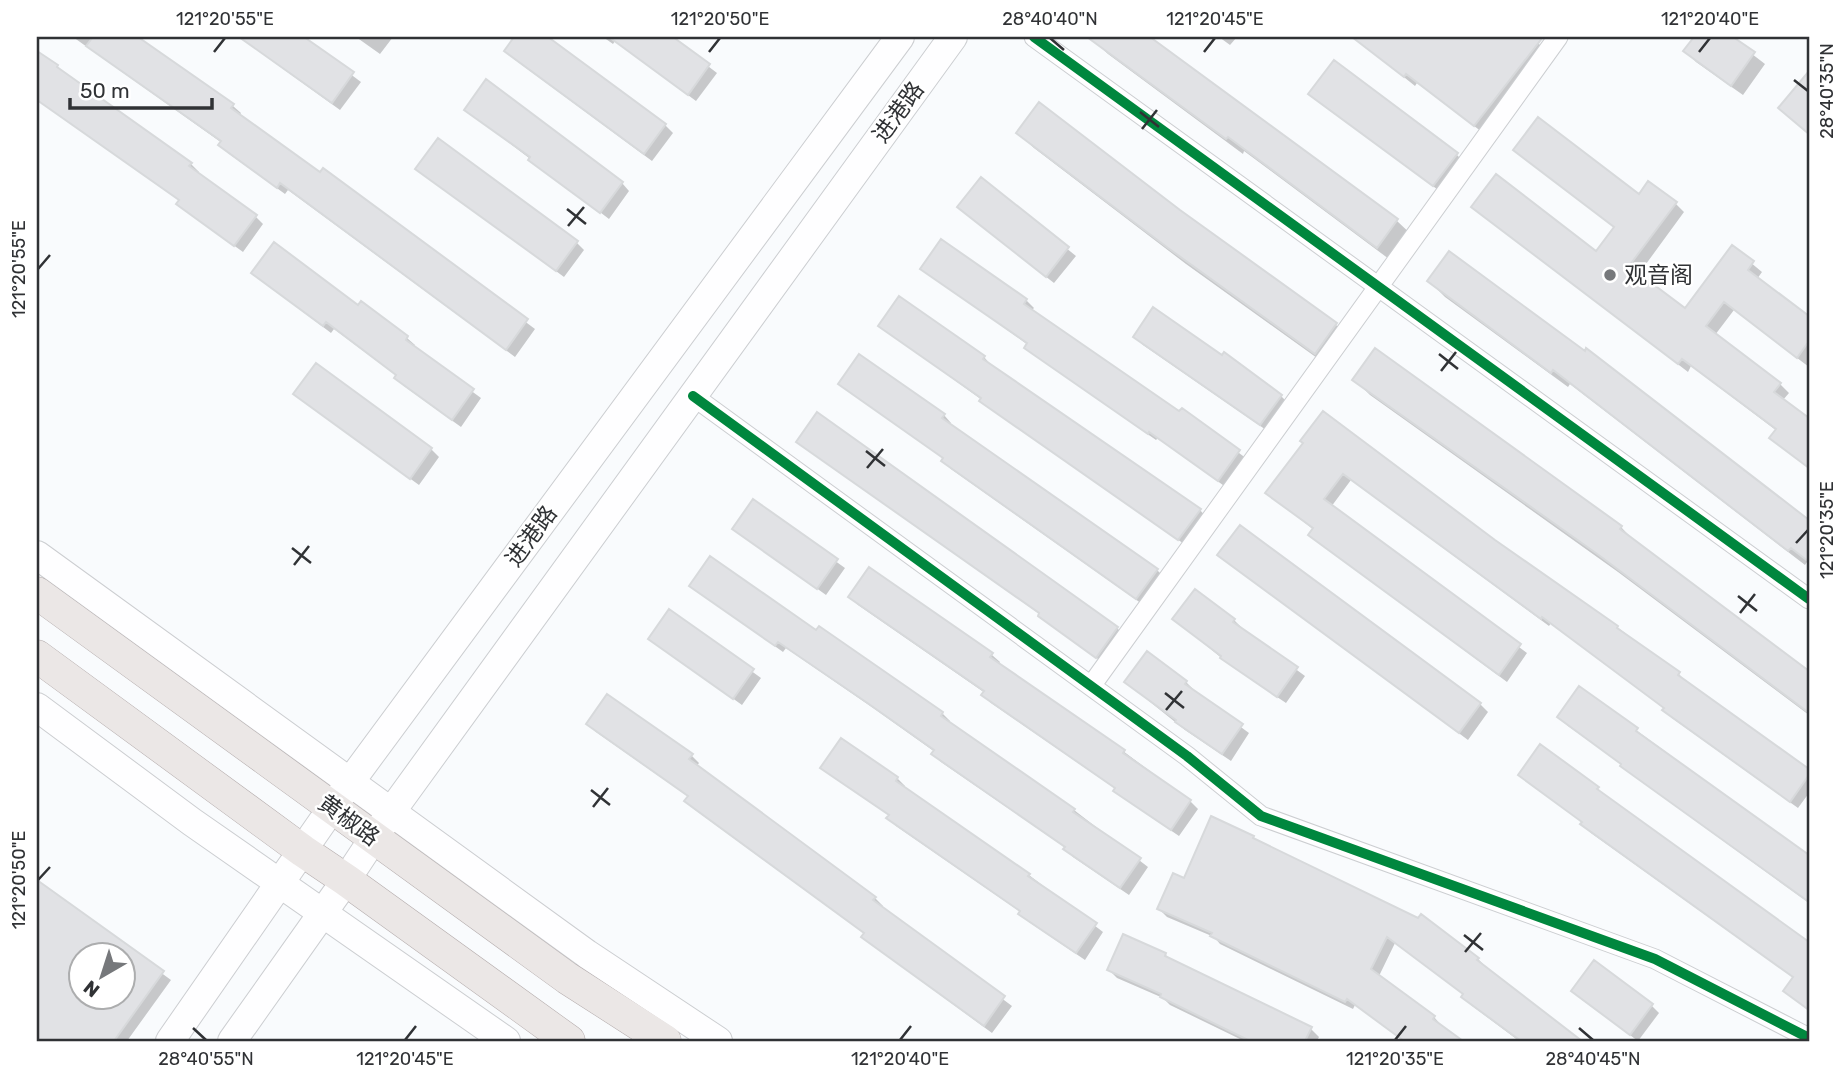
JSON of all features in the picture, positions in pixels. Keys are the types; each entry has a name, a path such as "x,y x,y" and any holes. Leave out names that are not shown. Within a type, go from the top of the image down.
{"main road":[{"name":"进港路","path":"170,1041 341,795 900,37"},
{"name":"进港路","path":"232,1041 382,825 953,37"},
{"path":"37,555 341,795"},
{"name":"黄椒路","path":"37,593 341,795 382,825 568,978 665,1041"},
{"path":"37,656 569,1041"},
{"path":"37,707 280,883 506,1041"},
{"path":"382,825 587,954 718,1041"}],"street":[{"path":"1034,37 1809,599"},
{"path":"1091,686 1558,37"},
{"path":"693,396 1187,756 1261,816 1655,959 1809,1038"}],"building":[{"path":"93,37 138,37 234,104 231,108 320,172 323,168 528,319 506,350 280,183 277,188 218,145 221,141 86,46"},
{"path":"239,37 304,37 354,72 332,103"},
{"path":"514,37 548,37 666,124 644,154 504,51"},
{"path":"609,37 673,37 710,64 688,95"},
{"path":"1087,37 1150,37 1398,219 1377,248"},
{"path":"1352,37 1543,37 1474,126"},
{"path":"1694,37 1733,37 1755,52 1731,86 1683,51"},
{"path":"37,51 192,163 189,166 257,215 234,246 176,204 179,200 37,100"},
{"path":"1334,60 1458,153 1433,186 1308,94"},
{"path":"1809,71 1809,134 1778,108"},
{"path":"486,79 623,182 600,213 528,160 530,157 464,110"},
{"path":"1039,102 1180,210 1337,323 1315,354 1168,248 1016,133"},
{"path":"1538,117 1639,194 1648,181 1677,202 1629,266 1685,308 1732,245 1754,261 1748,270 1809,316 1809,341 1797,358 1724,302 1706,326 1781,383 1774,392 1809,418 1809,468 1769,438 1776,429 1682,359 1678,364 1471,207 1496,174 1596,251 1614,227 1513,150"},
{"path":"438,138 578,241 556,271 415,169"},
{"path":"981,177 1069,247 1046,277 957,207"},
{"path":"941,239 1027,299 1024,304 1179,411 1182,408 1240,450 1218,481 1024,348 1027,343 920,269"},
{"path":"274,242 358,305 361,301 408,336 406,340 474,389 452,420 394,378 396,375 326,322 323,326 251,273"},
{"path":"1449,251 1585,351 1586,348 1809,520 1809,562 1791,548 1788,551 1553,370 1551,373 1427,281"},
{"path":"899,296 985,356 983,359 1201,509 1178,540 979,401 981,398 878,326"},
{"path":"1153,307 1222,355 1224,352 1282,395 1260,425 1133,337"},
{"path":"1375,348 1622,526 1620,529 1809,671 1809,713 1600,556 1352,380"},
{"path":"859,354 945,414 942,418 1158,569 1136,599 941,461 943,458 838,384"},
{"path":"316,363 432,448 410,479 293,394"},
{"path":"1323,411 1809,769 1809,775 1790,802 1662,710 1664,708 1542,617 1541,619 1343,474 1324,499 1521,644 1499,675 1308,535 1313,528 1265,493 1303,443 1300,441"},
{"path":"817,412 1118,627 1096,658 1038,616 1039,613 796,442"},
{"path":"753,499 838,559 817,589 732,529"},
{"path":"1240,525 1481,703 1459,733 1217,555"},
{"path":"710,556 816,630 819,626 943,712 941,716 1141,858 1120,888 931,754 934,750 866,702 778,642 775,646 689,586"},
{"path":"869,567 993,653 990,657 1125,750 1123,753 1191,800 1171,830 981,695 984,691 848,597"},
{"path":"1195,589 1235,619 1233,622 1298,667 1277,697 1220,658 1221,656 1172,619"},
{"path":"669,609 754,669 733,699 648,639"},
{"path":"1147,651 1187,681 1185,684 1243,724 1222,754 1124,682"},
{"path":"1579,686 1638,728 1636,731 1809,855 1809,902 1620,766 1621,764 1557,717"},
{"path":"607,694 693,754 689,759 876,897 873,900 1005,996 984,1026 861,937 864,933 684,801 688,796 586,724"},
{"path":"841,738 898,777 896,781 1097,923 1076,953 1018,914 1020,911 886,818 889,815 820,768"},
{"path":"1540,744 1599,787 1597,789 1809,942 1809,1010 1783,991 1793,977 1580,824 1582,822 1518,775"},
{"path":"1211,816 1418,918 1421,914 1582,1041 1521,1041 1387,937 1371,969 1435,1016 1433,1019 1463,1041 1404,1041 1347,999 1345,1002 1210,936 1212,933 1157,909 1173,873 1184,878"},
{"path":"37,880 124,942 66,942 66,1012 135,1012 114,1041 37,1041"},
{"path":"1123,934 1312,1027 1305,1041 1250,1041 1160,997 1161,994 1107,970"},
{"path":"136,951 164,971 136,1010"},
{"path":"1594,960 1653,1004 1630,1035 1571,991"}],"cycle path":[{"path":"1034,37 1809,599"},
{"path":"693,396 1187,756 1261,816 1655,959 1809,1038"}],"place":[{"name":"观音阁","path":"1610,275"}]}
